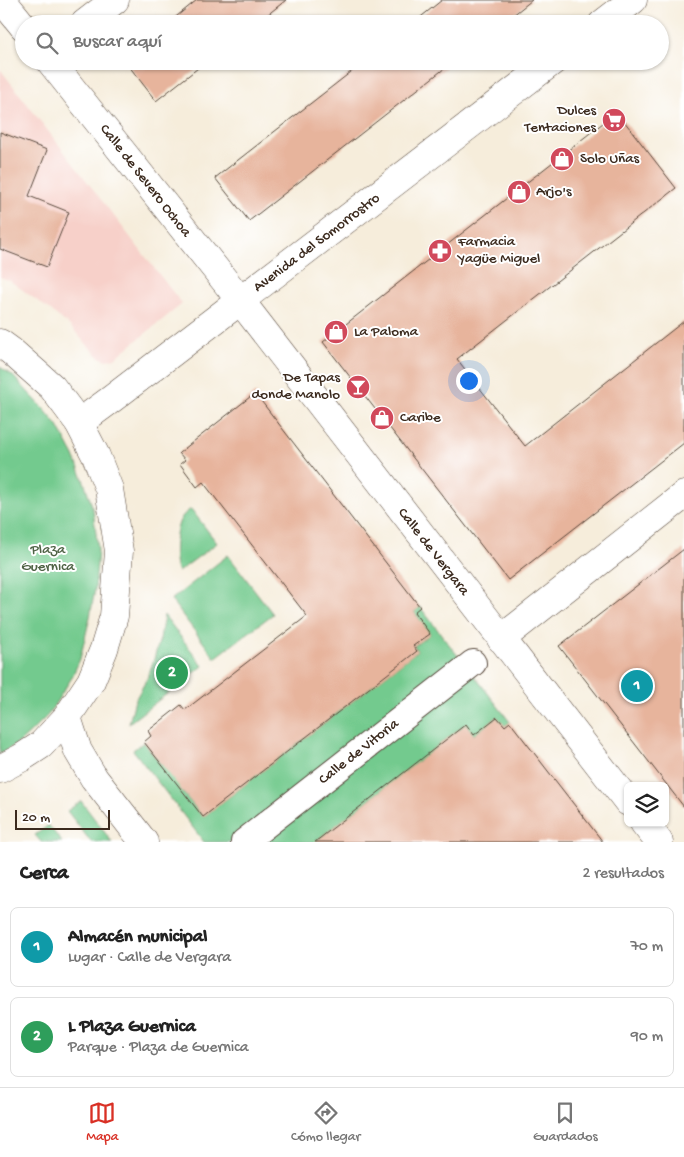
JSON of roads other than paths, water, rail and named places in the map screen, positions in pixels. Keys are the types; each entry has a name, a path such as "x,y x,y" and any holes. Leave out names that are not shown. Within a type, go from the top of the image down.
{"street":[{"path":"2,0 15,16"},
{"path":"96,15 115,0"},
{"path":"614,15 633,0"},
{"name":"Calle de Severo Ochoa","path":"57,70 240,301"},
{"name":"Avenida del Somorrostro","path":"79,423 541,70"},
{"name":"Calle de Vergara","path":"240,301 624,797"},
{"path":"0,344 11,351 52,387 79,423 96,456 109,489 118,551 114,616 104,649 91,681 67,717 41,745 0,769"},
{"path":"501,639 684,495"},
{"name":"Calle de Vitoria","path":"244,842 474,663"},
{"path":"67,717 78,751 94,778 144,842"},
{"path":"647,827 659,842"}],"place":[{"name":"Dulces Tentaciones","path":"614,120"},
{"name":"Solo Uñas","path":"562,159"},
{"name":"Arjo's","path":"519,192"},
{"name":"Farmacia Yagüe Miguel","path":"440,251"},
{"name":"La Paloma","path":"336,332"},
{"name":"De Tapas donde Manolo","path":"358,387"},
{"name":"Caribe","path":"382,418"},
{"name":"L Plaza Guernica","path":"172,673"},
{"name":"Almacén municipal","path":"637,686"}],"park label":[{"name":"Plaza Guernica","path":"48,558"}]}
